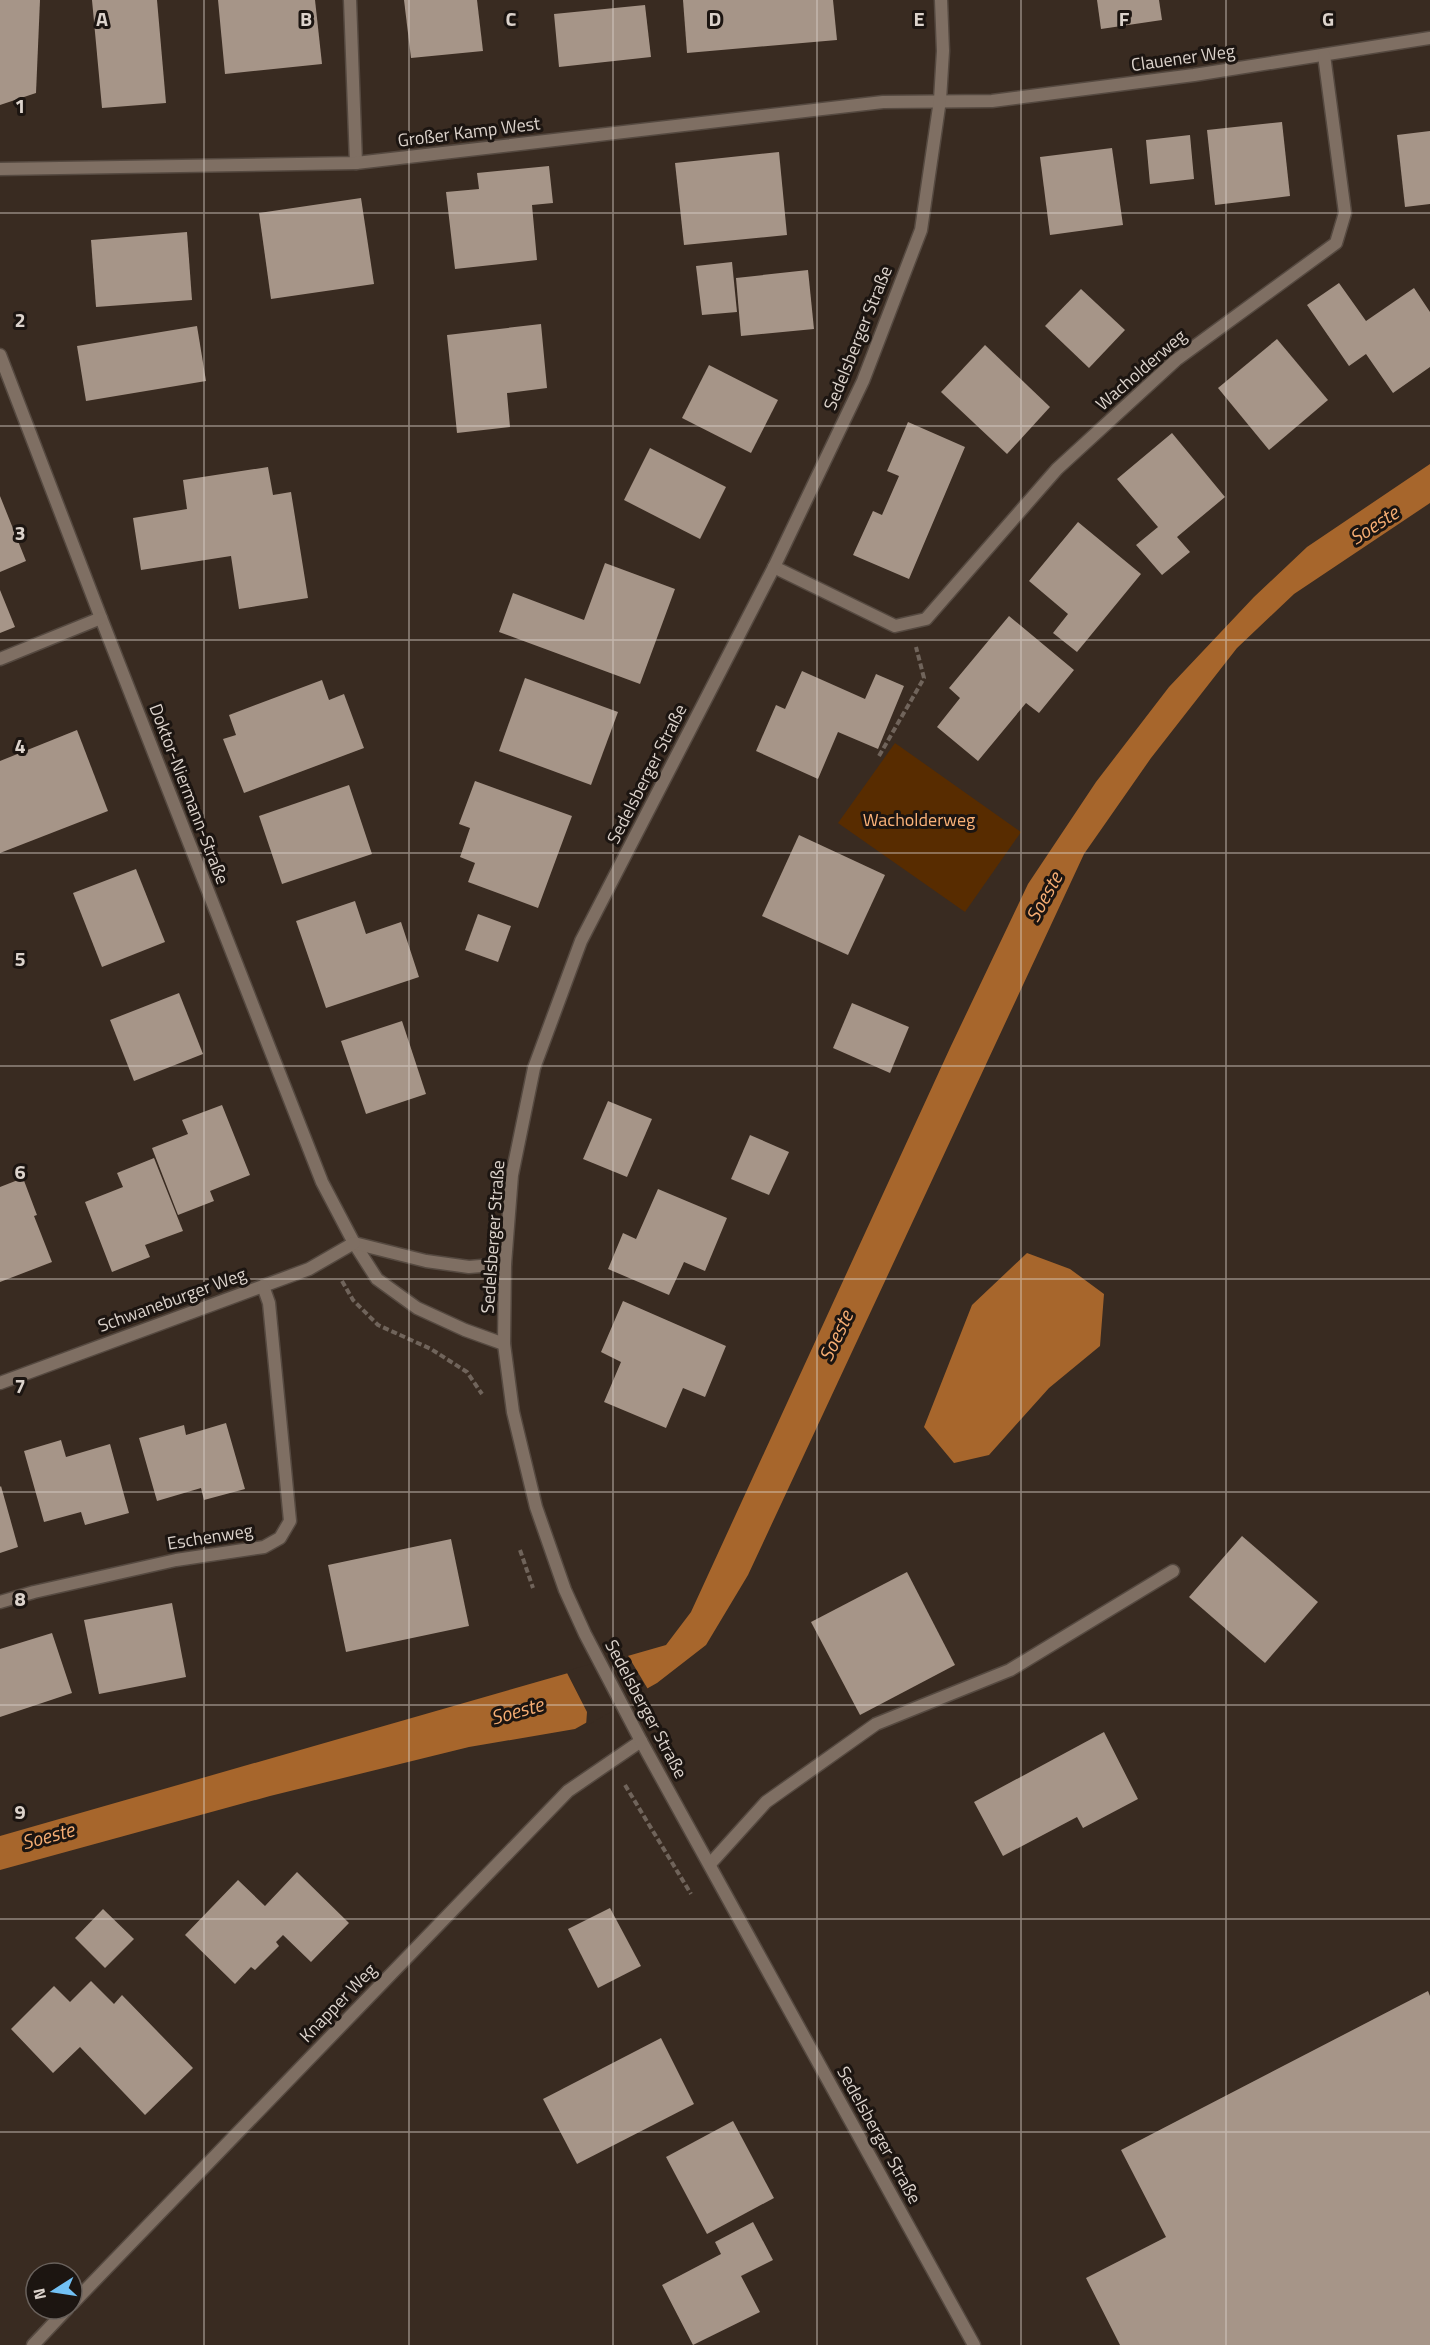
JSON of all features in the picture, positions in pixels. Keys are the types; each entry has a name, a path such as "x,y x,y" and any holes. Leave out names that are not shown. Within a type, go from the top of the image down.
{"street":[{"path":"350,0 356,164"},
{"name":"Sedelsberger Straße","path":"941,0 943,51 940,100 921,230 863,381 774,567 581,941 534,1068 512,1175 505,1264 504,1344 513,1412 536,1507 565,1590 585,1634 630,1720 974,2345"},
{"name":"Clauener Weg","path":"940,100 992,101 1194,75 1430,38"},
{"name":"Wacholderweg","path":"910,623 926,619 1057,469 1176,360 1336,243 1345,213 1324,55"},
{"name":"Großer Kamp West","path":"0,169 356,164 883,102 940,100"},
{"name":"Doktor-Niermann-Straße","path":"0,355 322,1182 354,1243 377,1279 417,1308 465,1330 504,1344"},
{"path":"774,567 895,626 910,623"},
{"path":"0,659 101,618"},
{"path":"354,1243 426,1260 469,1267 505,1264"},
{"name":"Schwaneburger Weg","path":"0,1383 309,1269 354,1243"},
{"name":"Eschenweg","path":"0,1602 34,1592 176,1560 264,1547 280,1538 290,1521 269,1303 263,1286"},
{"path":"710,1864 766,1802 876,1724 1010,1670 1173,1571"},
{"name":"Knapper Weg","path":"84,2292 568,1791 641,1740"},
{"path":"33,2345 56,2321"}],"path":[{"path":"879,756 924,678 910,623"},
{"path":"328,1259 353,1300 378,1325 431,1349 467,1372 481,1391 483,1400"},
{"path":"519,1548 533,1589"}],"green space":[{"name":"Wacholderweg","path":"895,743 1021,832 965,912 838,823"}],"water":[{"name":"Soeste","path":"1430,464 1430,503 1294,594 1237,648 1151,758 1084,854 748,1575 706,1645 657,1683 575,1729 469,1747 270,1796 0,1870 0,1836 666,1645 691,1612 950,1048 1028,884 1096,782 1169,687 1254,597 1307,547"},
{"path":"1027,1253 1070,1269 1104,1294 1100,1346 1049,1388 989,1455 954,1463 924,1427 972,1305"}],"pier":[{"path":"627,1654 649,1691 586,1726 587,1712 566,1671"}],"building":[{"path":"0,0 40,0 36,93 0,105"},
{"path":"92,0 157,0 166,103 102,108"},
{"path":"218,0 315,0 322,64 225,74"},
{"path":"404,0 477,0 483,51 411,58"},
{"path":"683,0 833,0 837,40 687,53"},
{"path":"1097,0 1159,0 1162,20 1101,29"},
{"path":"645,5 651,57 559,67 554,14"},
{"path":"1282,122 1290,196 1215,205 1207,130"},
{"path":"1430,131 1430,204 1405,207 1397,135"},
{"path":"1190,135 1194,179 1150,184 1146,140"},
{"path":"1112,148 1123,225 1050,235 1040,157"},
{"path":"779,152 787,235 684,245 675,163"},
{"path":"549,166 553,203 532,205 537,260 455,269 446,192 479,189 477,173"},
{"path":"361,198 374,284 271,299 259,213"},
{"path":"187,232 192,300 96,307 91,240"},
{"path":"732,262 737,312 702,315 696,266"},
{"path":"808,270 814,329 741,336 736,278"},
{"path":"1339,283 1366,321 1414,288 1430,312 1430,367 1393,393 1366,354 1349,366 1307,305"},
{"path":"1081,289 1125,330 1089,368 1045,326"},
{"path":"541,324 547,388 507,393 510,427 457,433 447,335"},
{"path":"197,326 206,381 86,401 77,346"},
{"path":"1277,339 1328,400 1269,450 1218,388"},
{"path":"985,345 1050,407 1007,454 941,392"},
{"path":"709,365 778,400 751,453 682,418"},
{"path":"908,422 965,447 909,579 853,555 873,511 882,515 899,476 887,471"},
{"path":"1172,433 1225,497 1177,537 1190,552 1162,575 1136,545 1158,527 1117,479"},
{"path":"650,448 726,487 700,539 624,500"},
{"path":"268,467 273,495 291,492 308,598 239,609 231,556 141,570 133,518 187,509 183,480"},
{"path":"0,496 26,561 0,572"},
{"path":"1078,522 1141,574 1077,652 1053,633 1068,614 1029,581"},
{"path":"605,563 675,589 640,684 499,632 513,593 584,620"},
{"path":"0,590 15,627 0,633"},
{"path":"1009,616 1074,670 1039,713 1026,703 978,761 937,727 960,698 949,688"},
{"path":"802,671 865,699 876,674 904,686 878,749 838,732 818,779 756,751 776,705 785,709"},
{"path":"525,678 618,712 591,785 499,751"},
{"path":"322,680 329,700 344,694 364,748 244,793 223,739 236,735 229,715"},
{"path":"77,730 108,811 0,853 0,761"},
{"path":"475,781 572,816 538,908 468,882 475,863 460,857 470,828 459,824"},
{"path":"349,785 372,854 282,884 259,816"},
{"path":"799,835 885,875 848,955 762,916"},
{"path":"136,869 165,942 102,967 73,893"},
{"path":"355,901 366,934 401,922 419,977 326,1008 296,921"},
{"path":"478,914 511,926 498,962 465,950"},
{"path":"179,993 203,1054 134,1081 110,1020"},
{"path":"852,1003 909,1027 890,1073 833,1048"},
{"path":"402,1021 426,1094 366,1114 341,1041"},
{"path":"608,1101 652,1119 627,1177 583,1159"},
{"path":"222,1105 250,1175 210,1191 214,1201 178,1215 152,1148 188,1134 182,1120"},
{"path":"750,1135 789,1152 769,1195 731,1179"},
{"path":"154,1158 183,1231 145,1245 150,1257 112,1272 85,1202 123,1187 117,1173"},
{"path":"23,1178 37,1215 34,1216 52,1262 0,1282 0,1187"},
{"path":"658,1189 727,1218 705,1271 684,1262 669,1295 608,1269 623,1233 636,1239"},
{"path":"623,1301 726,1346 705,1397 683,1388 666,1428 604,1402 621,1362 601,1352"},
{"path":"226,1423 245,1489 204,1500 201,1488 157,1501 139,1438 184,1425 186,1435"},
{"path":"61,1440 66,1457 110,1444 129,1513 85,1525 81,1512 44,1522 24,1451"},
{"path":"0,1487 18,1547 0,1553"},
{"path":"1242,1536 1318,1602 1265,1663 1189,1597"},
{"path":"451,1539 469,1626 346,1652 328,1565"},
{"path":"907,1572 955,1665 860,1715 811,1622"},
{"path":"172,1603 186,1677 99,1694 84,1620"},
{"path":"52,1633 72,1693 0,1717 0,1649"},
{"path":"1104,1732 1138,1799 1083,1828 1077,1817 1003,1856 974,1802"},
{"path":"297,1872 349,1923 311,1962 283,1935 276,1942 279,1946 255,1970 251,1967 235,1984 185,1935 238,1880 265,1906"},
{"path":"610,1908 641,1966 598,1988 568,1929"},
{"path":"103,1909 134,1939 105,1968 75,1938"},
{"path":"91,1981 114,2004 122,1995 193,2068 145,2115 80,2047 53,2073 11,2029 54,1986 70,2002"},
{"path":"1428,1991 1430,1996 1430,2345 1120,2345 1086,2278 1166,2237 1121,2150"},
{"path":"661,2038 694,2104 577,2164 543,2099"},
{"path":"733,2121 774,2198 707,2234 666,2157"},
{"path":"753,2222 773,2260 741,2276 760,2312 693,2345 662,2285 721,2254 715,2242"}]}
